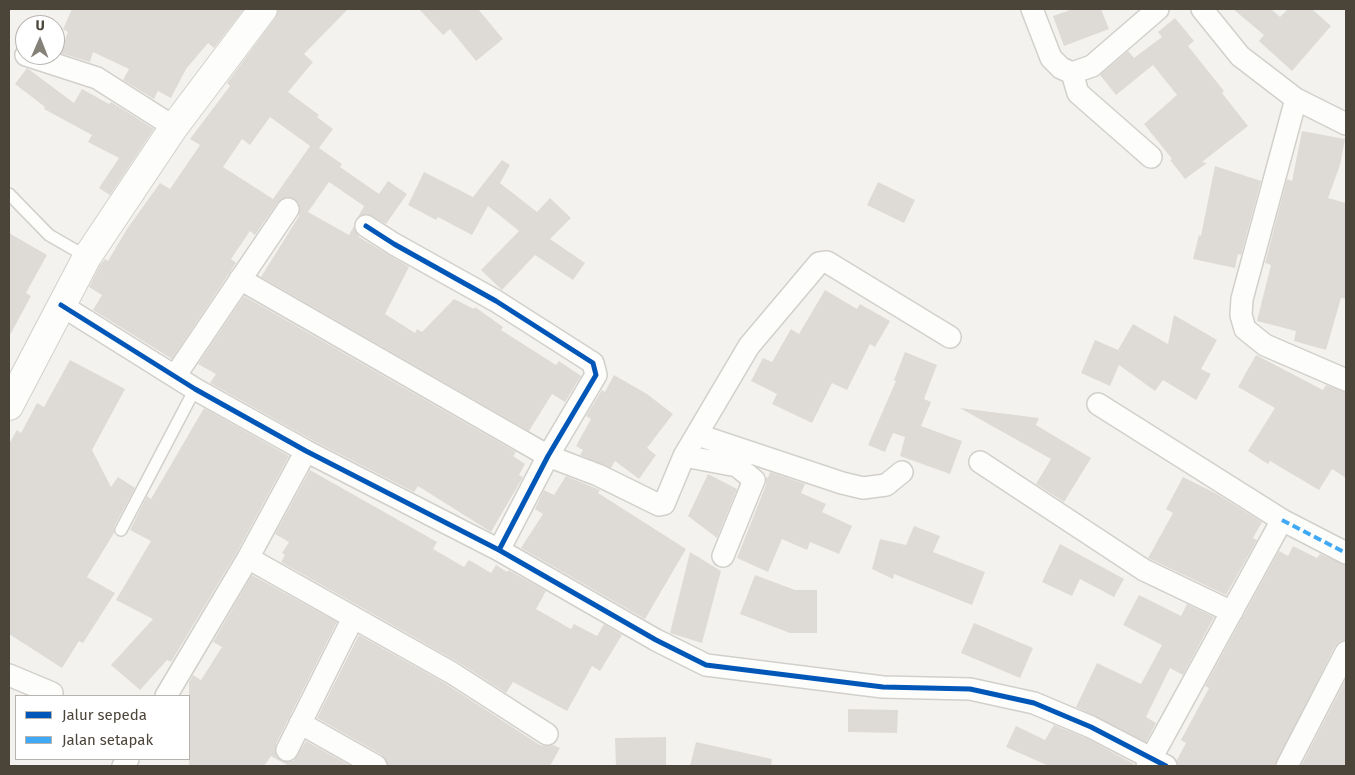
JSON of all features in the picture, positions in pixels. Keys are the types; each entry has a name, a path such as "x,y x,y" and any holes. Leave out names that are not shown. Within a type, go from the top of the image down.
{"street":[{"path":"9,406 15,381 61,305 87,257 174,127 263,9"},
{"path":"1032,9 1051,58 1061,68 1072,73 1092,66 1158,9"},
{"path":"1202,9 1240,56 1296,99 1346,124"},
{"path":"56,65 97,78 174,127"},
{"path":"1072,73 1078,93 1151,157"},
{"path":"1296,99 1242,299 1241,315 1245,329 1265,345 1345,376"},
{"path":"175,376 288,209"},
{"path":"366,226 394,244 496,301 593,363 596,375 548,456 499,550"},
{"path":"240,279 548,456 598,475 659,505 664,504 684,456 749,346 820,263 827,262 950,337"},
{"path":"61,305 195,389 306,451 499,550 656,640 706,666 883,687 970,689 1034,703 1090,727 1155,764 1232,612 1282,520"},
{"path":"1098,404 1282,520 1346,553"},
{"path":"698,435 842,483 863,488 886,485 902,472"},
{"path":"167,695 248,558 306,451"},
{"path":"684,456 737,466 754,480 723,556"},
{"path":"980,462 1144,570 1232,612"},
{"path":"248,558 452,673 547,734"},
{"path":"287,750 353,618"},
{"path":"1287,766 1346,652"},
{"path":"9,675 52,693"},
{"path":"300,724 376,766"}],"lane":[{"path":"9,194 49,235 87,257"},
{"path":"121,530 195,389"}],"building":[{"path":"72,9 244,9 214,48 208,43 186,69 171,98 158,91 154,99 123,80 129,69 93,52 90,62 65,54 65,40 68,32 65,30 65,25"},
{"path":"278,9 348,9 304,54 313,62 288,92 319,115 317,117 333,129 319,148 342,164 340,167 379,194 388,181 407,194 386,224 367,214 358,217 364,206 329,182 308,212 349,235 354,226 359,237 409,267 385,314 415,333 417,329 422,332 454,299 474,309 475,307 503,327 501,330 556,365 559,361 581,376 565,402 552,394 529,431 261,277 299,216 299,203 289,197 278,202 255,235 250,231 231,259 236,263 172,359 93,310 102,295 89,287 100,265 105,259 108,261 127,229 160,183 170,189 200,145 190,139 230,86 227,83 275,18","holes":["270,117 310,146 273,199 223,167 242,139 250,145"]},
{"path":"419,9 478,9 503,39 476,61 450,29 443,35"},
{"path":"1073,9 1101,9 1109,29 1064,46 1053,16"},
{"path":"1233,9 1271,9 1280,17 1288,9 1312,9 1331,26 1292,71 1259,41 1264,35"},
{"path":"1175,18 1194,41 1188,46 1224,91 1222,93 1248,126 1202,162 1207,163 1185,179 1170,160 1172,159 1144,124 1177,95 1153,65 1116,95 1100,75 1128,51 1134,58 1162,37 1158,32"},
{"path":"27,68 74,103 82,89 109,104 111,102 154,129 110,195 99,188 119,158 88,142 92,135 44,109 45,107 15,84"},
{"path":"1302,131 1345,139 1340,165 1328,198 1346,203 1346,299 1341,298 1326,350 1294,341 1296,331 1257,321 1271,265 1265,263 1287,179 1292,181"},
{"path":"502,160 510,165 500,183 537,212 550,198 571,218 550,239 585,263 573,280 535,255 502,290 481,270 519,231 488,206 472,235 438,217 436,220 408,205 424,172 473,197"},
{"path":"1215,166 1261,181 1241,255 1238,254 1235,268 1193,259 1199,235 1201,236"},
{"path":"878,182 915,200 904,223 867,205"},
{"path":"9,233 47,255 26,293 31,296 9,337"},
{"path":"825,290 857,309 860,304 890,321 875,347 870,344 847,390 832,383 812,423 772,404 777,394 751,381 763,358 772,362 791,329 799,334"},
{"path":"244,296 516,452 513,456 525,464 519,475 523,477 491,532 418,486 414,492 312,440 210,383 216,374 198,364"},
{"path":"1174,315 1217,340 1201,369 1211,374 1196,400 1163,380 1155,391 1119,365 1110,386 1081,373 1095,340 1118,350 1133,324 1168,344"},
{"path":"905,352 937,365 924,399 931,402 921,426 962,441 950,474 900,456 905,437 893,433 885,452 868,445 896,381 894,380"},
{"path":"1256,355 1323,390 1326,385 1346,392 1346,478 1332,469 1319,490 1270,461 1268,464 1248,451 1275,408 1238,387"},
{"path":"70,360 125,389 92,450 111,487 118,477 135,488 114,527 114,533 87,577 115,593 83,643 79,641 62,668 9,634 9,444 17,430 21,433 37,403 44,407"},
{"path":"614,375 647,394 673,414 647,448 656,455 639,479 615,461 611,468 580,455 583,450 576,446 591,419 586,416 602,390 605,392"},
{"path":"204,408 289,456 237,552 171,662 167,660 140,690 111,665 153,619 116,600 151,541 130,530 147,496 151,499"},
{"path":"960,408 1039,418 1036,425 1091,458 1064,502 1036,484 1051,459"},
{"path":"310,470 437,542 433,549 464,567 469,560 491,573 496,565 546,591 536,609 571,629 574,624 597,636 604,624 622,635 600,671 592,666 567,711 513,682 506,693 458,662 281,562 285,555 282,553 289,542 275,534"},
{"path":"770,472 805,484 801,493 826,504 822,512 852,526 839,554 810,542 807,550 782,539 768,572 737,558 766,485 766,477 768,478"},
{"path":"708,474 737,489 717,538 688,516"},
{"path":"566,476 600,490 598,493 686,549 645,619 521,548 543,514 535,509 544,490 554,495"},
{"path":"1183,477 1217,494 1262,522 1253,538 1257,540 1226,595 1148,558 1173,513 1166,509"},
{"path":"914,526 940,536 933,552 985,572 972,605 894,574 893,579 872,569 880,539 906,545"},
{"path":"1060,544 1124,579 1114,597 1080,579 1072,596 1042,582"},
{"path":"1293,546 1317,558 1320,554 1346,565 1346,640 1340,641 1335,646 1275,766 1178,766 1177,760 1186,743 1181,740 1209,688 1205,686 1279,551 1288,556"},
{"path":"690,552 721,571 702,643 670,633"},
{"path":"252,575 337,622 276,744 276,756 282,761 293,761 306,741 351,766 289,766 271,756 264,766 189,766 189,682 193,675 201,680 222,647 213,642"},
{"path":"755,575 795,590 817,590 817,633 790,633 740,614"},
{"path":"1139,595 1181,616 1187,604 1214,617 1183,675 1170,668 1146,717 1156,723 1146,742 1076,707 1097,663 1141,684 1162,645 1123,625"},
{"path":"974,623 1033,648 1020,678 961,653"},
{"path":"359,635 446,684 540,745 553,745 560,748 550,766 388,766 382,755 317,718"},
{"path":"1346,679 1346,766 1301,766"},
{"path":"848,709 898,710 897,733 848,732"},
{"path":"1054,725 1086,738 1134,764 1133,766 1049,766 1006,747 1016,726 1045,740"},
{"path":"666,737 666,766 616,766 615,738"},
{"path":"696,742 772,759 771,766 690,766"}],"marked path":[{"path":"1282,520 1346,553"}],"cycle path":[{"path":"366,226 394,244 496,301 593,363 596,375 548,456 499,550"},
{"path":"61,305 195,389 306,451 499,550 656,640 706,665 883,687 970,689 1034,703 1091,727 1166,766"}]}
